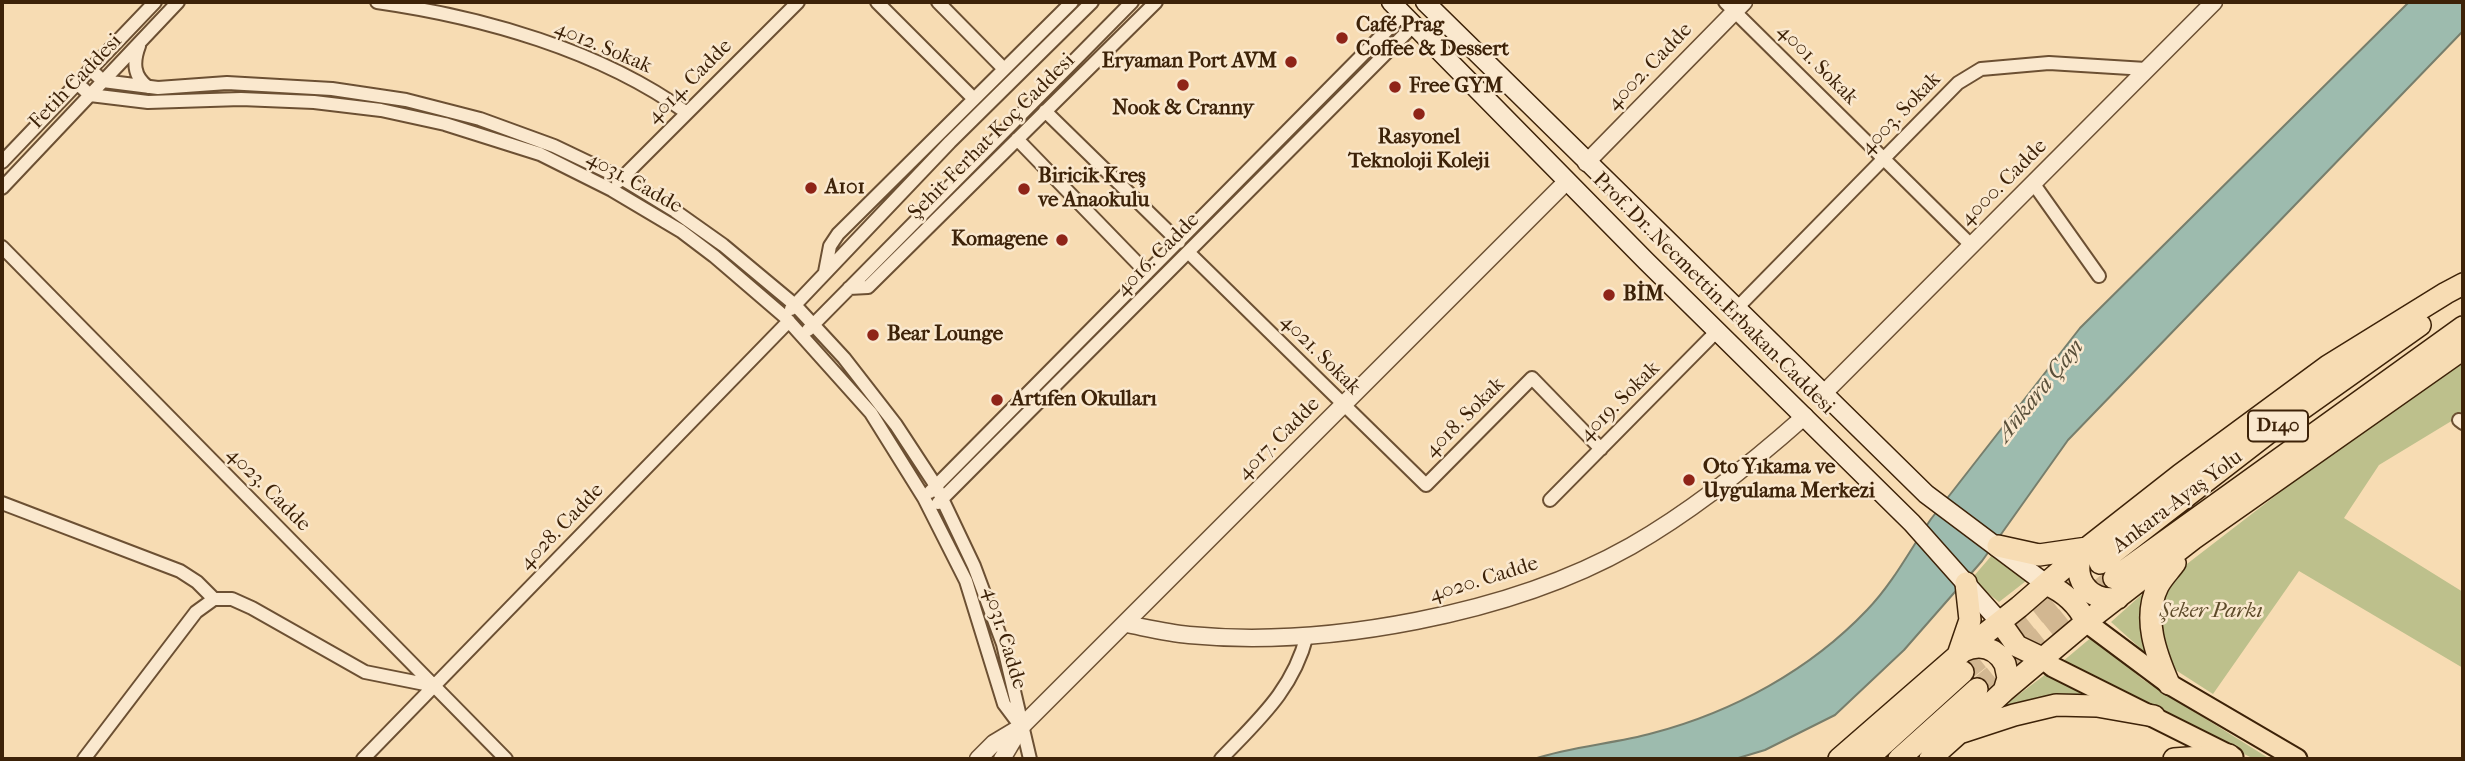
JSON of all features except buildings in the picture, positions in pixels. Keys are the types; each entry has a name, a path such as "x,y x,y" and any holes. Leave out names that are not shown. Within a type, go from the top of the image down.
{"highway":[{"path":"1930,759 2004,691 2086,622 2104,572 2180,475 2328,366 2459,289"},
{"name":"Ankara-Ayaş Yolu","path":"2104,572 2463,327"},
{"path":"1839,759 1960,664 2000,622 2046,584 2104,572 2193,539 2463,349"},
{"path":"2169,684 2153,646 2153,600 2158,585 2193,539"},
{"path":"1997,547 2104,572"},
{"path":"1960,664 1970,620 1966,583"},
{"path":"2046,584 2075,604 2086,622"},
{"path":"2000,622 2017,646 2042,658"},
{"path":"1867,759 1977,647 1997,653 2002,658 2007,671 2004,691"},
{"path":"1899,759 1977,689"},
{"path":"1959,733 2056,705 2097,706 2154,716"},
{"path":"2174,759 2233,757"}],"main road":[{"name":"Prof. Dr. Necmettin Erbakan Caddesi","path":"1425,2 1926,494 2046,584"},
{"name":"Prof. Dr. Necmettin Erbakan Caddesi","path":"1403,14 1567,181 1912,523 2000,622"},
{"path":"2086,622 2169,684 2297,759"},
{"path":"2042,658 2053,667 2233,757"}],"street":[{"name":"Fetih Caddesi","path":"2,162 155,2"},
{"name":"Fetih Caddesi","path":"2,188 178,2"},
{"name":"4012. Sokak","path":"377,2 459,16 551,45 626,77 687,113"},
{"name":"4014. Cadde","path":"612,190 798,2"},
{"path":"877,2 974,99"},
{"path":"937,2 1004,69"},
{"name":"Şehit Ferhat Koç Caddesi","path":"825,274 830,246 838,234 1072,2"},
{"name":"Şehit Ferhat Koç Caddesi","path":"787,319 795,305 950,142 1092,2"},
{"name":"Şehit Ferhat Koç Caddesi","path":"803,336 1132,2"},
{"name":"Şehit Ferhat Koç Caddesi","path":"849,288 868,287 1156,2"},
{"name":"4000. Cadde","path":"1824,393 2214,2"},
{"name":"4002. Cadde","path":"1586,163 1735,5"},
{"name":"4001. Sokak","path":"1735,5 1971,245"},
{"name":"4016. Cadde","path":"931,511 1403,14"},
{"path":"140,43 135,65 140,81 148,87"},
{"name":"4003. Sokak","path":"1736,309 1958,83 1981,69 2049,63 2146,69"},
{"path":"91,70 103,81"},
{"name":"4031. Cadde","path":"103,81 158,88 227,83 296,86 395,98 469,116 524,134 621,178 675,211 723,245 795,305 873,394 936,486 974,566 998,631 1011,673 1021,727"},
{"path":"78,84 90,95"},
{"name":"4031. Cadde","path":"90,95 159,102 276,100 381,110 445,124 540,154 612,190 681,231 787,319 871,414 924,498 966,581 1004,705 1021,727"},
{"name":"4021. Sokak","path":"1045,111 1426,485"},
{"path":"1017,139 1147,273"},
{"name":"4017. Cadde","path":"978,759 994,743 1021,727 1126,624 1342,404 1567,181"},
{"path":"2033,183 2099,276"},
{"name":"4023. Cadde","path":"2,247 506,759"},
{"name":"4016. Cadde","path":"924,498 1147,273 1183,247"},
{"name":"4028. Cadde","path":"363,759 787,319"},
{"name":"4019. Sokak","path":"1550,500 1717,331"},
{"name":"4018. Sokak","path":"1426,485 1532,379 1601,449"},
{"name":"4020. Cadde","path":"1126,624 1188,635 1307,635 1401,624 1451,614 1510,597 1572,574 1629,547 1672,520 1761,455 1805,416"},
{"path":"2,503 180,570 214,599"},
{"path":"84,759 196,612 214,599 232,599 252,608 365,672 435,687"},
{"path":"1221,759 1285,689 1301,660 1307,635"},
{"path":"1021,727 1028,744 1030,759"},
{"name":"4017. Cadde","path":"1002,759 1021,727"}],"green space":[{"name":"Şeker Parkı","path":"2463,360 2463,414 2379,465 2344,518 2463,592 2463,668 2299,571 2213,694 2174,669 2161,648 2160,607 2166,591 2183,567 2336,449"},
{"path":"1993,554 2026,581 1999,602 1973,577"},
{"path":"2149,588 2150,657 2111,622"},
{"path":"2093,636 2142,679 2270,759 2254,759 2062,662"},
{"path":"2046,674 2092,697 1997,711"}],"water":[{"name":"Ankara Çayı","path":"2409,2 2463,2 2463,31 2068,440 1982,561 1904,650 1835,715 1765,750 1735,759 1534,759 1653,733 1712,713 1769,686 1821,652 1845,632 1885,589 1931,519 2080,328"}],"tunnel":[{"path":"1977,689 2114,578"},
{"path":"1963,672 2074,584"}],"place":[{"name":"Café Prag Coffee & Dessert","path":"1342,38"},
{"name":"Eryaman Port AVM","path":"1291,62"},
{"name":"Nook & Cranny","path":"1183,85"},
{"name":"Free GYM","path":"1395,87"},
{"name":"Rasyonel Teknoloji Koleji","path":"1419,114"},
{"name":"A101","path":"811,188"},
{"name":"Biricik Kreş ve Anaokulu","path":"1024,189"},
{"name":"Komagene","path":"1062,240"},
{"name":"BİM","path":"1609,295"},
{"name":"Bear Lounge","path":"873,335"},
{"name":"Artıfen Okulları","path":"997,400"},
{"name":"Oto Yıkama ve Uygulama Merkezi","path":"1689,480"}]}
